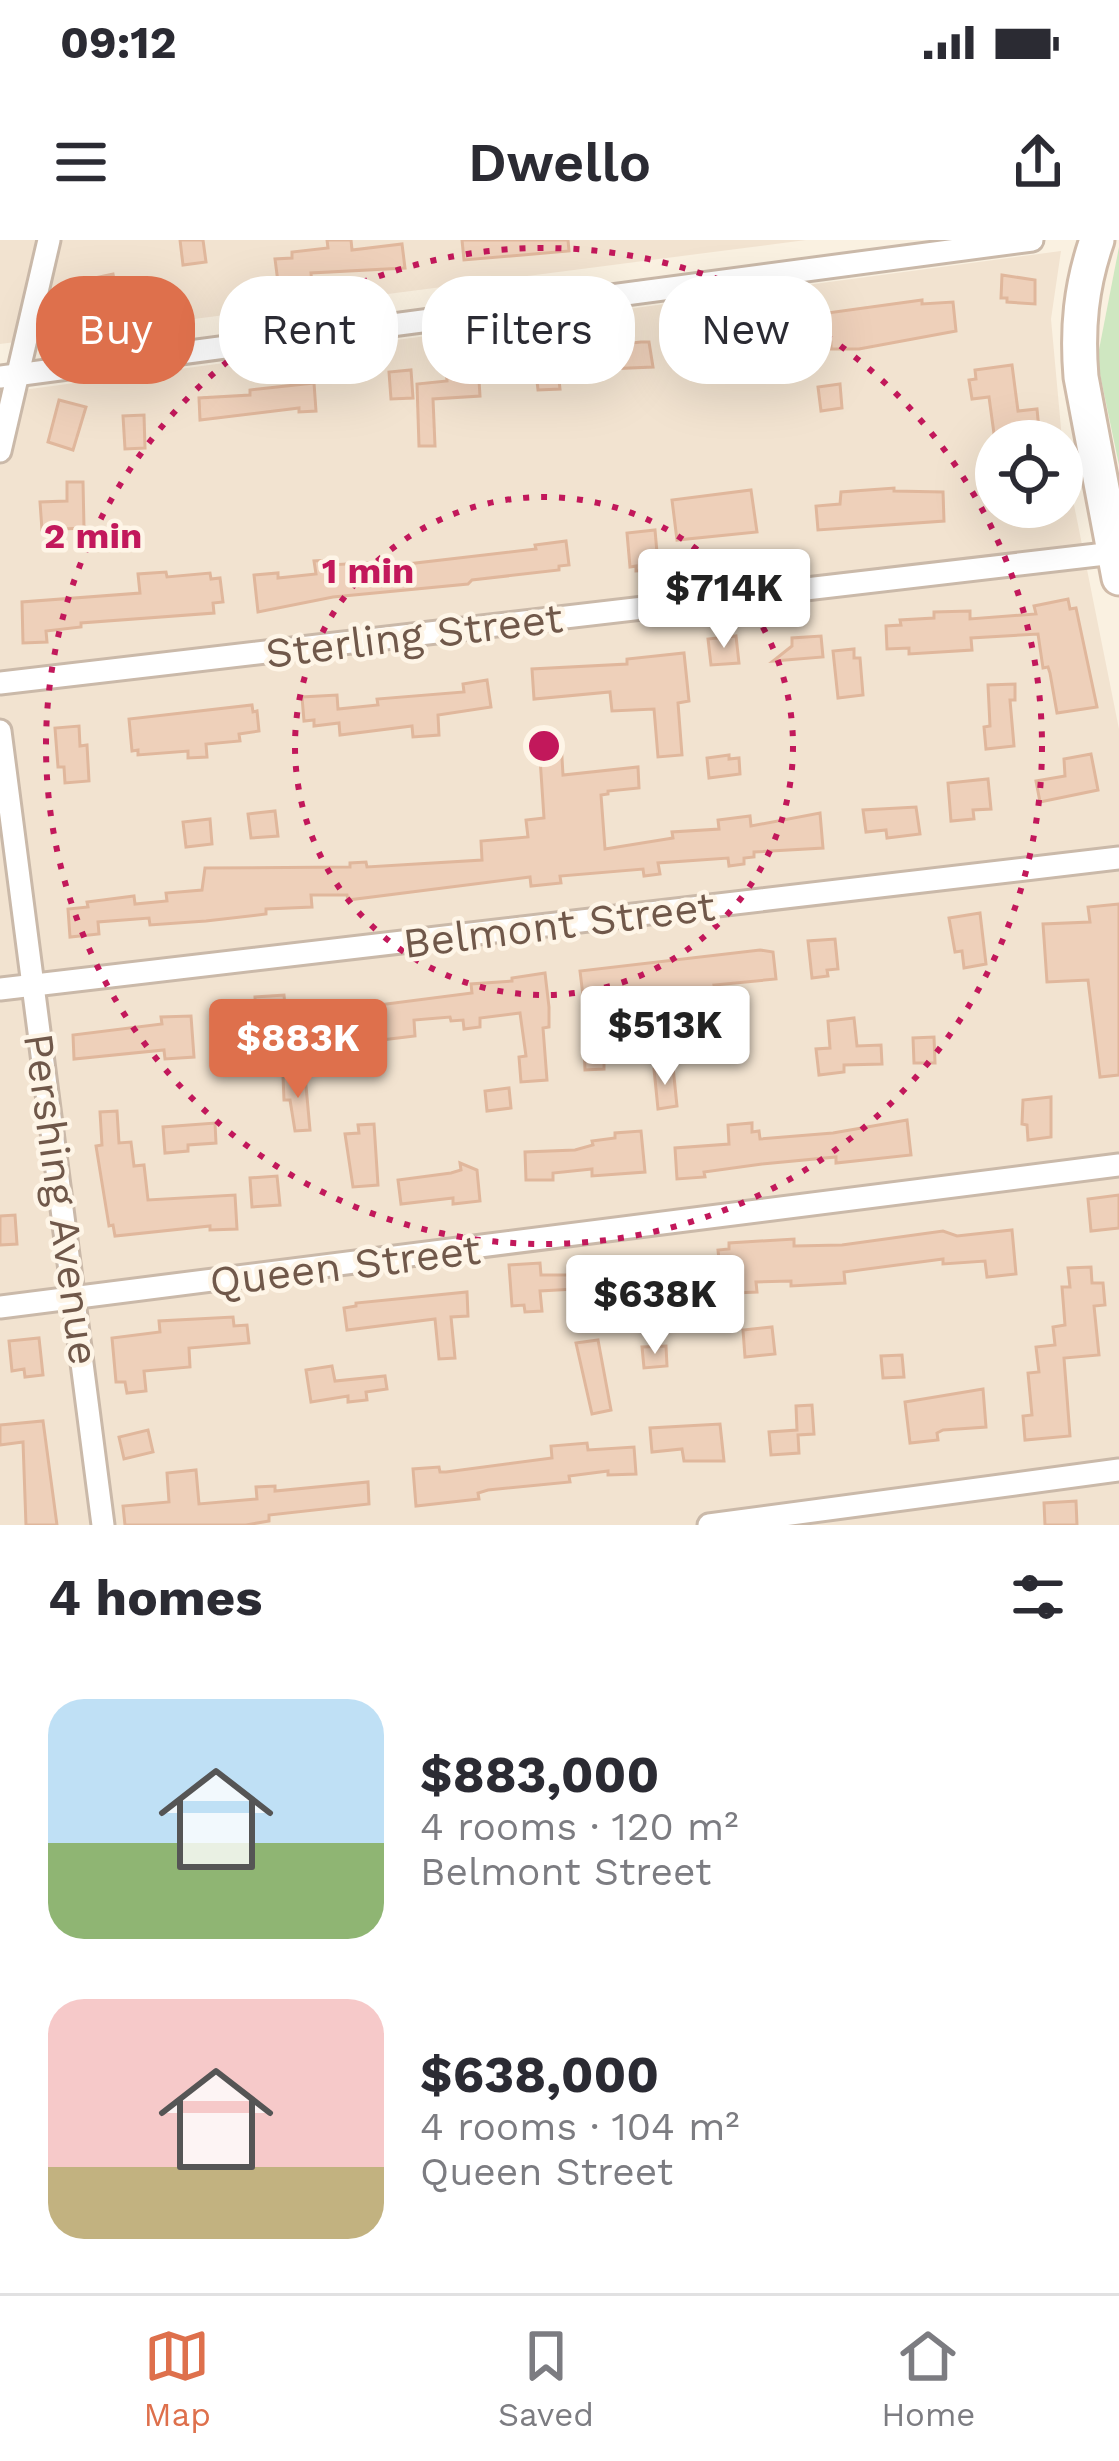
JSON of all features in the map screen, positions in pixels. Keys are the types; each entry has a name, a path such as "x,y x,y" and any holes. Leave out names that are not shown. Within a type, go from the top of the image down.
{"main road":[{"path":"1096,240 1082,290 1078,345 1116,566"}],"street":[{"path":"0,451 10,376 49,240"},
{"path":"10,376 1032,240"},
{"name":"Sterling Street","path":"0,683 1116,566"},
{"name":"Pershing Avenue","path":"0,731 103,1525"},
{"name":"Belmont Street","path":"0,989 1119,858"},
{"name":"Queen Street","path":"0,1307 1119,1165"},
{"path":"709,1525 1119,1470"}],"shaded area":[{"path":"0,240 806,240 527,276 422,276 422,290 398,293 398,276 219,276 219,316 195,319 195,276 36,276 36,339 0,344"},
{"path":"1061,251 1051,319 1060,420 975,420 975,528 1079,528 1119,729 1119,1525 0,1525 0,393 67,384 195,384 195,367 219,364 219,384 398,384 398,340 422,337 422,384 635,384 635,308 659,305 659,384 832,384 832,282"}],"green space":[{"path":"1119,247 1119,465 1097,360"}],"building":[{"path":"180,240 203,240 206,262 183,265"},
{"path":"327,240 351,240 352,250 402,244 405,268 277,276 275,259 328,248"},
{"path":"462,240 568,240 569,251 464,260"},
{"path":"1002,275 1035,280 1035,304 1001,298"},
{"path":"922,300 922,304 953,302 956,331 859,349 832,349 832,312"},
{"path":"649,342 653,367 635,368 635,343"},
{"path":"1012,365 1018,411 1037,409 1038,420 992,420 989,397 972,399 969,380 976,379 975,370"},
{"path":"411,370 413,398 391,399 390,384 398,384 398,371"},
{"path":"314,384 316,411 299,412 299,408 200,420 199,398 250,395 250,390"},
{"path":"417,384 479,384 480,396 433,399 435,446 419,446"},
{"path":"537,384 559,384 560,389 538,390"},
{"path":"840,384 842,408 821,411 818,387"},
{"path":"59,400 86,407 73,450 48,442"},
{"path":"144,415 145,448 125,449 123,416"},
{"path":"67,482 83,482 84,528 42,530 40,502 67,501"},
{"path":"894,488 943,492 944,521 818,530 816,506 840,504 841,492"},
{"path":"751,490 757,532 677,540 672,500"},
{"path":"655,530 658,564 652,564 652,570 636,571 636,566 630,567 627,533"},
{"path":"566,541 569,565 559,570 333,597 258,612 254,575 316,574 314,561 330,560 330,565 380,562 381,567 536,549 535,545"},
{"path":"166,572 167,577 210,573 211,579 220,578 223,602 213,603 214,613 81,623 81,627 46,631 47,642 23,643 22,602 140,593 138,574"},
{"path":"1068,599 1070,609 1076,608 1097,707 1057,713 1038,634 971,638 972,650 909,654 909,648 887,649 886,626 901,625 900,620 934,618 934,612 970,611 970,619 1036,614 1034,606"},
{"path":"736,636 739,663 711,665 708,639"},
{"path":"821,636 823,657 773,661 792,646 792,638"},
{"path":"854,649 854,658 860,658 863,695 838,698 833,651"},
{"path":"684,653 689,701 678,703 682,755 658,757 654,709 612,711 610,692 534,699 532,669 627,664 627,659"},
{"path":"487,680 491,707 438,715 439,735 413,737 412,726 340,735 339,723 314,726 314,720 304,721 302,697 337,695 338,709 378,705 377,699 464,692 463,684"},
{"path":"1015,684 1015,700 1010,700 1014,746 986,749 988,685"},
{"path":"252,705 259,731 239,734 240,741 206,744 207,757 188,758 188,751 138,755 138,750 132,751 129,719"},
{"path":"79,726 80,746 87,745 89,781 65,783 64,767 58,767 55,728"},
{"path":"561,741 563,775 638,767 639,788 601,795 605,849 673,838 672,832 719,829 718,820 750,816 751,826 820,813 823,848 754,852 754,857 744,858 744,864 729,866 728,858 658,863 660,874 644,876 643,869 560,876 561,883 531,886 530,877 348,900 347,895 311,895 312,907 150,925 149,918 98,922 99,934 70,937 68,909 134,896 135,904 167,901 166,893 202,890 205,868 350,867 350,863 366,862 367,867 482,860 481,841 528,837 526,820 544,818 539,743"},
{"path":"1091,754 1098,790 1040,802 1036,781 1065,776 1064,759"},
{"path":"729,755 729,759 739,758 740,774 709,778 707,758"},
{"path":"988,779 991,809 973,810 974,819 951,821 948,783"},
{"path":"916,807 920,834 887,838 886,830 866,832 863,810"},
{"path":"275,811 278,836 251,838 248,814"},
{"path":"210,819 212,844 186,847 183,822"},
{"path":"1119,904 1119,1075 1100,1077 1088,980 1047,982 1043,924 1090,922 1088,907"},
{"path":"980,913 986,964 964,968 962,951 955,952 949,918"},
{"path":"835,939 838,969 812,978 808,941"},
{"path":"773,952 776,979 584,1004 580,971"},
{"path":"545,973 547,1080 521,1082 519,1057 526,1056 520,1013 480,1018 480,1027 464,1029 463,1020 451,1021 450,1017 414,1020 415,1036 381,1040 380,1030 345,1035 346,1044 329,1046 328,1036 316,1035 257,1040 255,997 284,995 286,1017 472,993 471,984"},
{"path":"191,1016 194,1057 165,1059 164,1050 74,1059 73,1035 162,1024 161,1017"},
{"path":"854,1018 857,1046 881,1045 882,1064 844,1065 844,1072 819,1075 816,1049 830,1048 828,1021"},
{"path":"650,1028 651,1051 604,1052 604,1069 585,1070 584,1046 592,1046 590,1030"},
{"path":"934,1037 935,1063 914,1063 913,1038"},
{"path":"673,1067 677,1106 658,1109 654,1069"},
{"path":"305,1075 310,1130 295,1131 290,1100 284,1100 283,1076"},
{"path":"509,1088 511,1108 487,1111 485,1091"},
{"path":"1051,1097 1051,1137 1028,1140 1027,1125 1022,1124 1023,1100"},
{"path":"117,1111 119,1143 131,1142 134,1166 144,1165 148,1200 235,1195 237,1229 210,1230 210,1226 115,1236 113,1225 109,1226 96,1146 102,1145 100,1112"},
{"path":"907,1120 911,1155 762,1164 677,1179 675,1148 729,1144 728,1125 752,1123 752,1132 759,1131 760,1139"},
{"path":"215,1123 216,1143 165,1153 163,1127"},
{"path":"374,1124 378,1185 353,1187 345,1134 359,1133 358,1125"},
{"path":"641,1131 645,1172 592,1176 592,1169 553,1173 553,1180 526,1180 525,1152 575,1150 593,1145 592,1141 615,1138 615,1133"},
{"path":"460,1163 477,1170 480,1201 453,1204 453,1198 401,1204 398,1180 451,1173 461,1170"},
{"path":"277,1176 280,1205 252,1207 250,1178"},
{"path":"1119,1195 1119,1228 1091,1231 1088,1199"},
{"path":"15,1215 17,1244 0,1245 0,1216"},
{"path":"1012,1230 1016,1274 987,1277 985,1261 943,1264 943,1259 844,1272 845,1283 791,1286 791,1281 756,1282 757,1292 735,1293 735,1286 690,1290 691,1300 669,1301 666,1292 664,1262 719,1260 718,1250 729,1249 729,1243 794,1239 794,1246 842,1245 943,1231 957,1236"},
{"path":"540,1263 541,1275 574,1275 574,1271 599,1268 601,1293 540,1291 542,1311 525,1312 524,1305 512,1306 509,1265"},
{"path":"1091,1267 1092,1283 1103,1283 1105,1305 1094,1306 1099,1355 1064,1358 1070,1436 1025,1440 1023,1416 1032,1415 1028,1373 1039,1372 1036,1347 1055,1345 1053,1327 1065,1325 1062,1287 1070,1287 1068,1268"},
{"path":"467,1292 468,1316 451,1317 455,1358 439,1359 435,1319 347,1330 344,1308 356,1303"},
{"path":"233,1317 234,1326 247,1325 249,1343 189,1348 190,1367 144,1371 146,1391 127,1393 125,1382 116,1382 112,1338 160,1332 159,1321"},
{"path":"772,1327 775,1354 745,1357 743,1330"},
{"path":"39,1338 43,1375 25,1377 24,1369 12,1371 9,1341"},
{"path":"598,1340 611,1410 592,1414 576,1343"},
{"path":"666,1346 667,1366 644,1368 642,1347"},
{"path":"902,1355 904,1377 883,1378 881,1356"},
{"path":"332,1366 335,1381 385,1376 387,1389 366,1392 367,1400 348,1402 348,1396 311,1402 306,1370"},
{"path":"983,1389 986,1427 943,1430 937,1433 938,1440 910,1443 905,1402"},
{"path":"812,1405 814,1434 798,1435 799,1453 771,1455 769,1432 797,1430 796,1406"},
{"path":"43,1421 57,1525 26,1525 23,1442 0,1445 0,1425"},
{"path":"720,1424 724,1461 684,1461 682,1449 652,1452 650,1428"},
{"path":"148,1430 153,1452 124,1459 119,1437"},
{"path":"587,1443 588,1450 634,1447 636,1474 608,1475 608,1471 569,1476 570,1482 488,1490 478,1493 479,1499 416,1506 413,1469 439,1467 446,1472 552,1458 551,1446"},
{"path":"196,1470 199,1504 257,1499 256,1487 275,1486 275,1491 368,1482 369,1504 269,1515 269,1521 246,1525 125,1525 123,1506 169,1502 167,1473"},
{"path":"1076,1501 1077,1525 1045,1525 1044,1503"}]}
